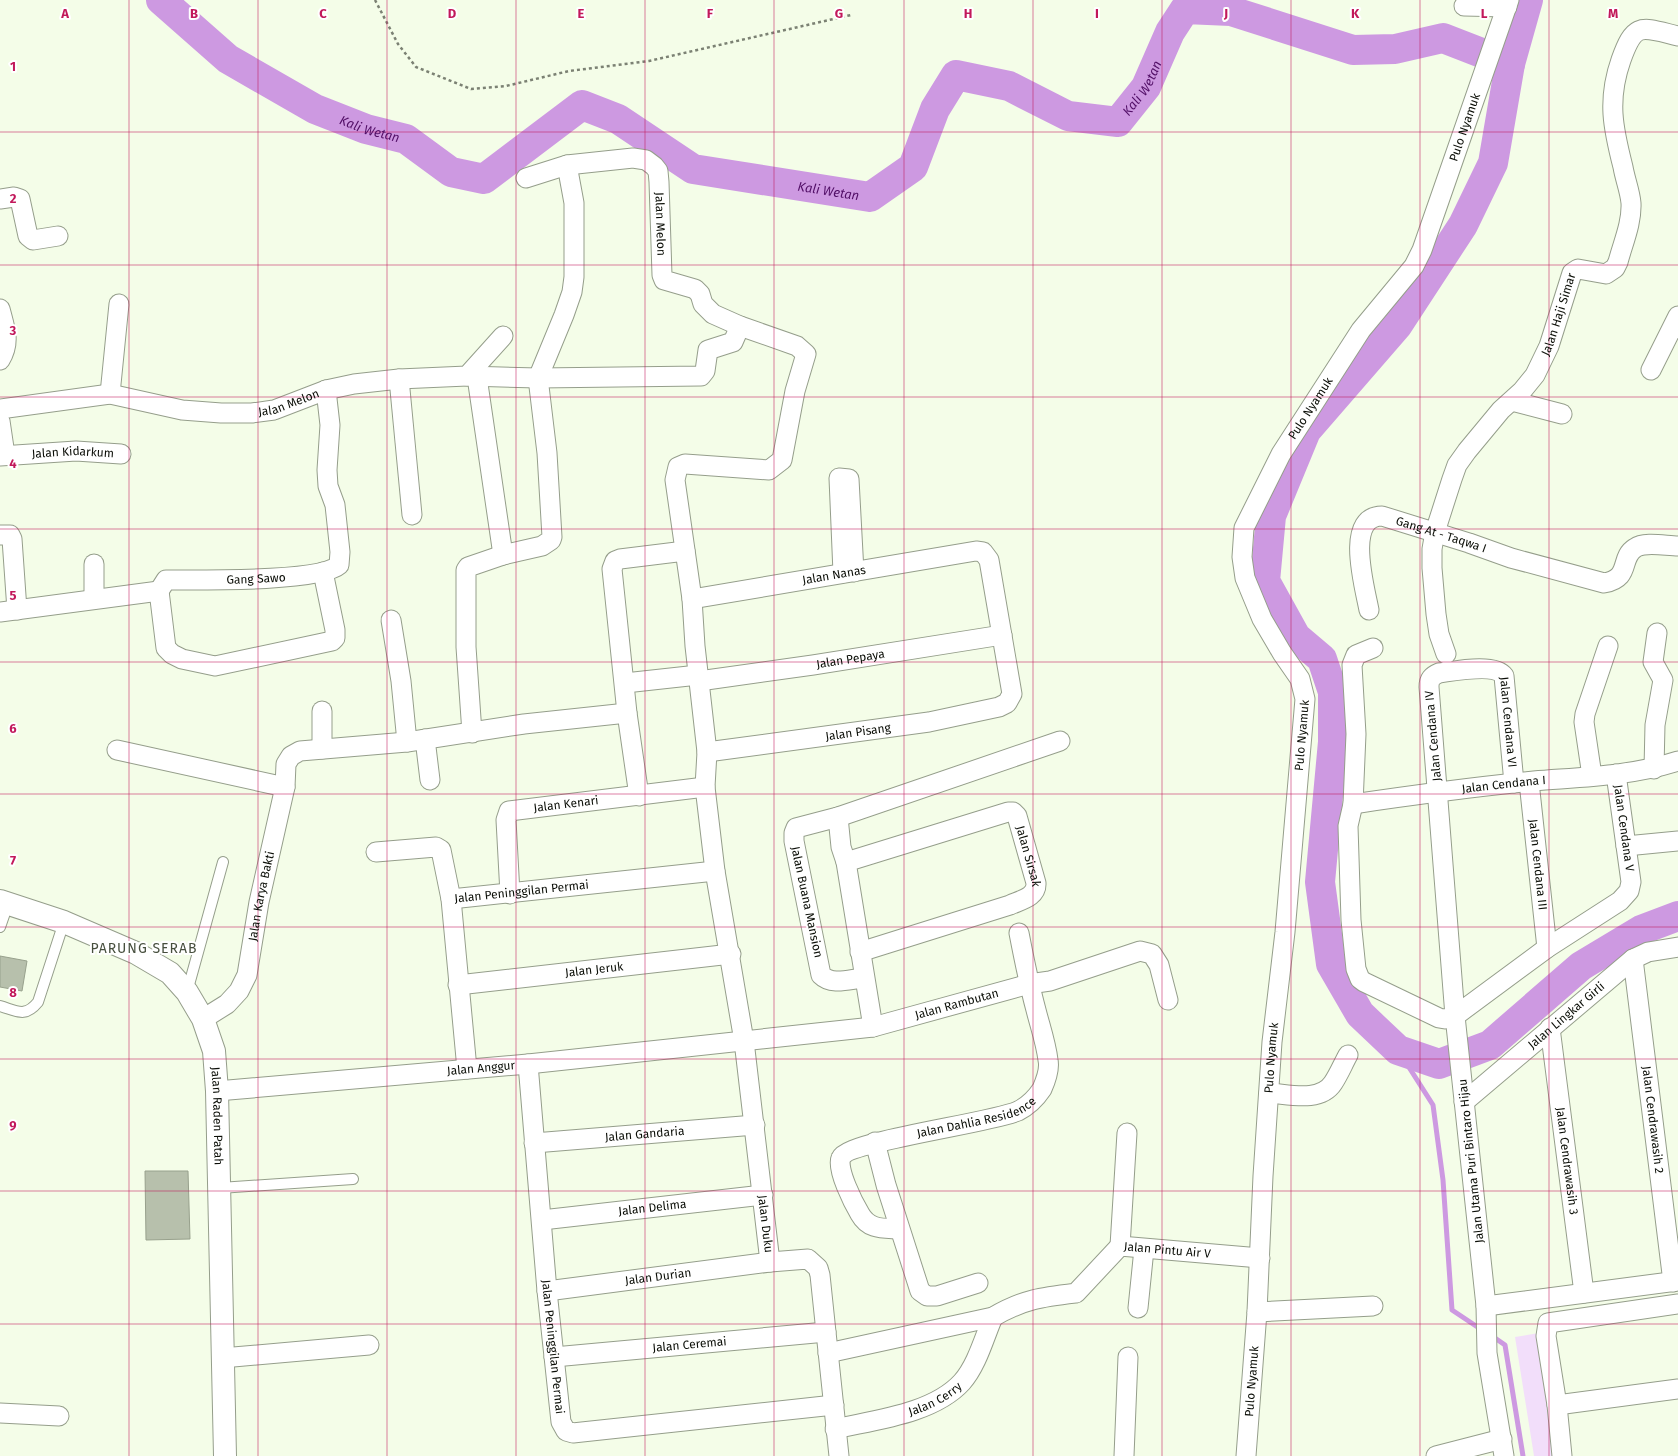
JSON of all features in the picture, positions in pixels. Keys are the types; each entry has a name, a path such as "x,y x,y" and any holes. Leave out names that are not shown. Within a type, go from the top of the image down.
{"main road":[{"name":"Jalan Raden Patah","path":"4,902 64,922 148,959 170,973 187,992 203,1019 214,1052 217,1091 225,1456"}],"street":[{"path":"1464,6 1507,6"},
{"name":"Pulo Nyamuk","path":"1246,1456 1257,1312 1272,1042 1282,956 1306,699 1300,679 1282,653 1262,619 1245,578 1242,557 1244,528 1282,454 1362,330 1414,266 1422,250 1507,6"},
{"name":"Jalan Haji Simar","path":"1446,654 1436,614 1432,568 1435,532 1458,465 1501,410 1522,391 1535,375 1543,360 1572,273 1578,269 1606,274 1615,268 1630,220 1631,202 1613,130 1612,109 1614,82 1628,40 1640,30 1649,29 1678,36"},
{"name":"Jalan Melon","path":"526,178 568,165 633,158 646,160 658,171 661,267 664,280 695,289 700,294 704,304 713,314 740,326 797,346 806,354 794,391 782,460 777,466 769,470 685,464 678,467 675,480 685,551"},
{"path":"472,733 466,647 465,572 468,567 542,546 552,537 547,453 538,378 572,292 574,277 574,203 568,165"},
{"path":"0,199 14,196 20,199 28,236 33,240 58,236"},
{"path":"0,409 110,394 119,304"},
{"path":"0,309 7,342 0,360"},
{"path":"1651,370 1678,316"},
{"name":"Jalan Melon","path":"110,394 182,410 245,413 274,410 326,390 354,384 399,379 472,377 538,378 701,376 705,371 708,350 733,342 740,326"},
{"path":"503,336 472,377 503,556"},
{"path":"399,379 412,515"},
{"name":"Gang Sawo","path":"159,591 166,580 232,580 323,572 334,570 339,565 340,552 335,505 328,481 327,470 330,425 326,390"},
{"path":"1512,401 1562,414"},
{"path":"0,421 3,455"},
{"name":"Jalan Kidarkum","path":"3,455 76,451 121,454"},
{"name":"Gang At - Taqwa I","path":"1370,610 1359,553 1362,532 1367,522 1371,518 1382,516 1511,558 1604,583 1613,582 1619,577 1631,552 1635,548 1645,545 1678,546"},
{"path":"0,536 10,535 12,539 8,611 159,591 166,648 172,654 182,659 215,666 332,641 335,638 335,630 323,572"},
{"path":"640,796 627,713 612,565 620,558 685,551 692,599 698,678 707,752 705,787 715,871 744,1041"},
{"name":"Jalan Nanas","path":"692,599 976,551 983,552 989,560 1002,635"},
{"path":"94,564 94,599"},
{"path":"391,620 401,682 416,741 430,780"},
{"path":"1657,634 1653,662 1663,680 1655,725 1654,769 1678,761"},
{"name":"Jalan Pepaya","path":"698,678 813,666 1002,635"},
{"name":"Jalan Pisang","path":"707,752 929,722 972,714 1007,703 1012,694 1002,635"},
{"path":"1592,776 1584,722 1585,714 1608,646"},
{"path":"1373,648 1361,652 1356,655 1353,660 1356,734 1354,804 1348,826 1351,920 1357,973 1364,982 1439,1018 1456,1024 1547,948"},
{"name":"Jalan Cendana IV","path":"1438,792 1429,681 1439,673 1492,668"},
{"name":"Jalan Cendana VI","path":"1492,668 1501,671 1504,676 1522,783"},
{"path":"625,683 698,678"},
{"path":"322,711 322,749 416,741 543,721 627,713"},
{"name":"Jalan Buana Mansion","path":"864,978 834,981 827,980 821,974 794,841 794,833 796,828 838,817 1060,741"},
{"name":"Jalan Karya Bakti","path":"203,1019 227,1004 239,990 247,975 259,902 285,787 286,764 291,756 300,751 322,749"},
{"path":"117,750 285,787"},
{"name":"Jalan Cendana I","path":"1354,804 1438,792 1654,769"},
{"name":"Jalan Cendana V","path":"1547,948 1620,902 1628,891 1631,882 1616,774"},
{"name":"Jalan Cendana III","path":"1522,783 1547,948"},
{"name":"Jalan Kenari","path":"510,894 506,820 509,811 705,787"},
{"name":"Jalan Utama Puri Bintaro Hijau","path":"1438,792 1456,1024 1486,1314 1487,1352 1503,1448"},
{"name":"Jalan Sirsak","path":"846,862 1008,812 1013,812 1018,816 1036,883 1034,894 1010,904 860,952"},
{"path":"838,817 841,847 846,862 873,1027"},
{"path":"1626,846 1678,841"},
{"path":"376,852 436,847 441,850 450,899"},
{"name":"Jalan Peninggilan Permai","path":"467,1069 450,899 510,894 715,871"},
{"path":"1279,932 1277,950 1278,954 1282,956"},
{"path":"1019,933 1029,984"},
{"name":"Jalan Lingkar Girli","path":"1464,1102 1633,958 1648,952 1678,947"},
{"name":"Jalan Rambutan","path":"744,1041 873,1027 1029,984 1050,981 1140,951 1152,954 1159,965 1168,1000"},
{"name":"Jalan Jeruk","path":"458,985 730,954"},
{"name":"Jalan Cendrawasih 2","path":"1633,958 1676,1282"},
{"name":"Jalan Dahlia Residence","path":"899,1229 871,1227 864,1222 852,1201 840,1167 841,1158 846,1152 875,1142 950,1128 1016,1111 1030,1104 1041,1090 1047,1076 1049,1061 1029,984"},
{"name":"Jalan Cendrawasih 3","path":"1550,1028 1584,1293"},
{"name":"Jalan Anggur","path":"217,1091 528,1064 744,1041"},
{"name":"Jalan Duku","path":"744,1041 755,1124 770,1262 808,1259 818,1268 834,1405 834,1429 839,1456"},
{"path":"1268,1093 1308,1096 1326,1090 1333,1084 1348,1055"},
{"name":"Jalan Peninggilan Permai","path":"528,1064 547,1291 561,1422 566,1431 573,1433 834,1405"},
{"name":"Jalan Gandaria","path":"534,1143 755,1124"},
{"path":"1120,1246 1127,1133"},
{"path":"875,1142 886,1186 920,1291 927,1296 937,1296 978,1283"},
{"name":"Jalan Delima","path":"542,1220 762,1195"},
{"name":"Jalan Pintu Air V","path":"998,1314 1013,1305 1039,1297 1076,1293 1120,1246 1260,1258"},
{"path":"1138,1308 1144,1249"},
{"name":"Jalan Durian","path":"547,1291 770,1262"},
{"path":"1486,1314 1584,1293 1676,1282"},
{"path":"1562,1456 1557,1406 1546,1336 1547,1326 1552,1321 1678,1304"},
{"path":"1257,1312 1372,1306"},
{"path":"828,1352 998,1314"},
{"name":"Jalan Cerry","path":"834,1429 908,1413 945,1397 962,1382 972,1367 998,1314"},
{"name":"Jalan Ceremai","path":"554,1357 826,1332"},
{"path":"222,1358 369,1345"},
{"path":"1124,1456 1128,1357"},
{"path":"1557,1406 1678,1389"},
{"path":"0,1412 59,1416"},
{"path":"1436,1456 1503,1448"}],"lane":[{"path":"187,992 223,862"},
{"path":"0,927 4,902"},
{"path":"0,1006 23,1013 31,1010 38,1002 64,922"},
{"path":"220,1188 353,1179"}],"path":[{"path":"374,0 398,44 416,67 472,89 506,86 569,71 649,61 851,15"}],"shaded area":[{"path":"1539,1333 1553,1456 1534,1456 1515,1337"}],"building":[{"path":"0,956 27,961 22,991 0,987"},
{"path":"145,1171 188,1171 190,1239 146,1240"}],"waterway":[{"name":"Kali Wetan","path":"161,0 228,59 315,109 366,129 406,139 451,172 484,179 582,105 618,119 693,169 870,197 913,167 935,109 956,75 1009,86 1068,116 1118,122 1146,87 1170,32 1185,9 1231,11 1353,50 1395,49 1443,38 1510,64"},
{"path":"1528,0 1510,64 1493,163 1463,225 1397,326 1306,431 1271,516 1265,581 1296,637 1322,659 1333,692 1333,742 1320,882 1331,964 1360,1014 1398,1050 1439,1064 1490,1045 1581,966 1641,930 1678,916"},
{"path":"1398,1050 1433,1105 1443,1180 1452,1310 1482,1330"},
{"path":"1492,1336 1505,1345 1523,1456"}],"district":[{"name":"PARUNG SERAB","path":"144,948"}]}
